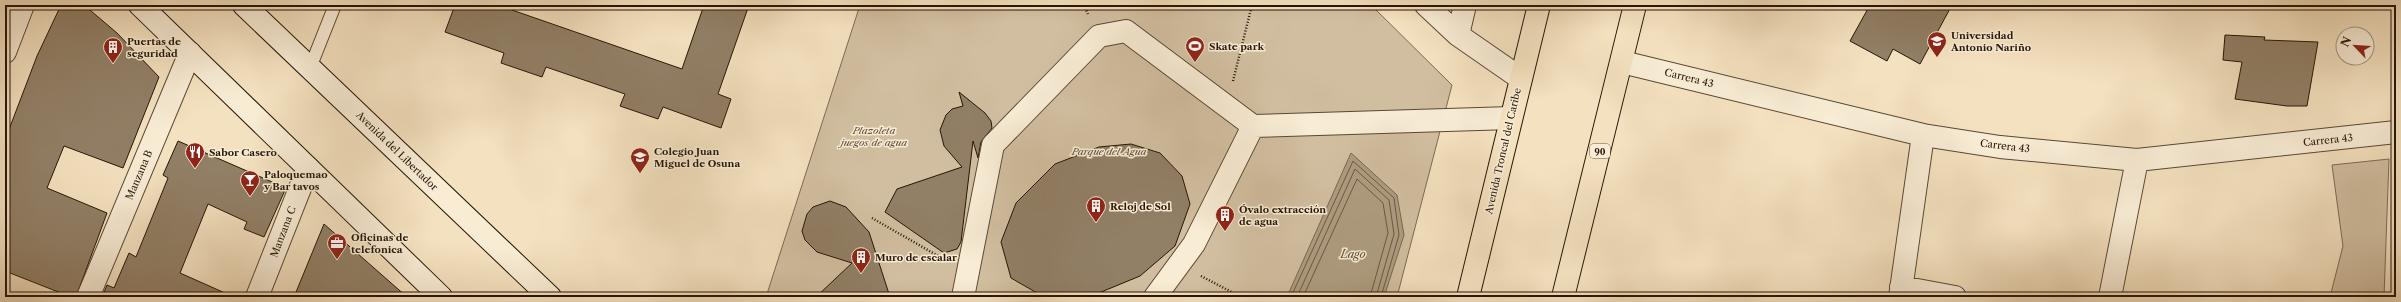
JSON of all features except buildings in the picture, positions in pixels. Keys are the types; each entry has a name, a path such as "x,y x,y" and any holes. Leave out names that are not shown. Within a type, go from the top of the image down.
{"highway":[{"name":"Avenida Troncal del Caribe","path":"1468,297 1520,78 1539,5"},
{"name":"90","path":"1563,297 1635,5"}],"street":[{"path":"5,52 23,5"},
{"path":"140,5 308,168 433,294"},
{"name":"Avenida del Libertador","path":"244,5 550,297"},
{"path":"1426,5 1458,35 1520,78"},
{"path":"1458,35 1465,5"},
{"path":"963,297 993,145 1099,36 1126,30 1253,126 1511,118"},
{"name":"Manzana B","path":"88,297 190,53"},
{"name":"Carrera 43","path":"1622,62 1923,134 2000,147 2137,160 2396,132"},
{"path":"1155,297 1194,244 1253,126"},
{"path":"1923,134 1900,292 1955,297"},
{"path":"2110,297 2137,160"},
{"name":"Manzana C","path":"257,297 308,168"}],"lane":[{"path":"310,68 335,5"}],"path":[{"path":"1227,107 1252,5"},
{"path":"872,218 968,273"},
{"path":"1179,265 1241,297"}],"green space":[{"name":"Parque del Agua","path":"860,5 1371,5 1452,85 1397,297 766,297"},
{"path":"2389,159 2384,297 2330,297 2343,246 2332,165"}],"water":[{"name":"Lago","path":"1351,153 1397,195 1404,235 1384,297 1287,297"}],"place":[{"name":"Universidad Antonio Nariño","path":"1937,58"},
{"name":"Skate park","path":"1195,63"},
{"name":"Puertas de seguridad","path":"113,64"},
{"name":"Sabor Casero","path":"195,169"},
{"name":"Colegio Juan Miguel de Osuna","path":"640,174"},
{"name":"Paloquemao y Bar tavos","path":"250,197"},
{"name":"Reloj de Sol","path":"1096,223"},
{"name":"Óvalo extracción de agua","path":"1225,232"},
{"name":"Oficinas de telefonica","path":"337,260"},
{"name":"Muro de escalar","path":"861,274"}],"park label":[{"name":"Plazoleta juegos de agua","path":"874,136"}]}
